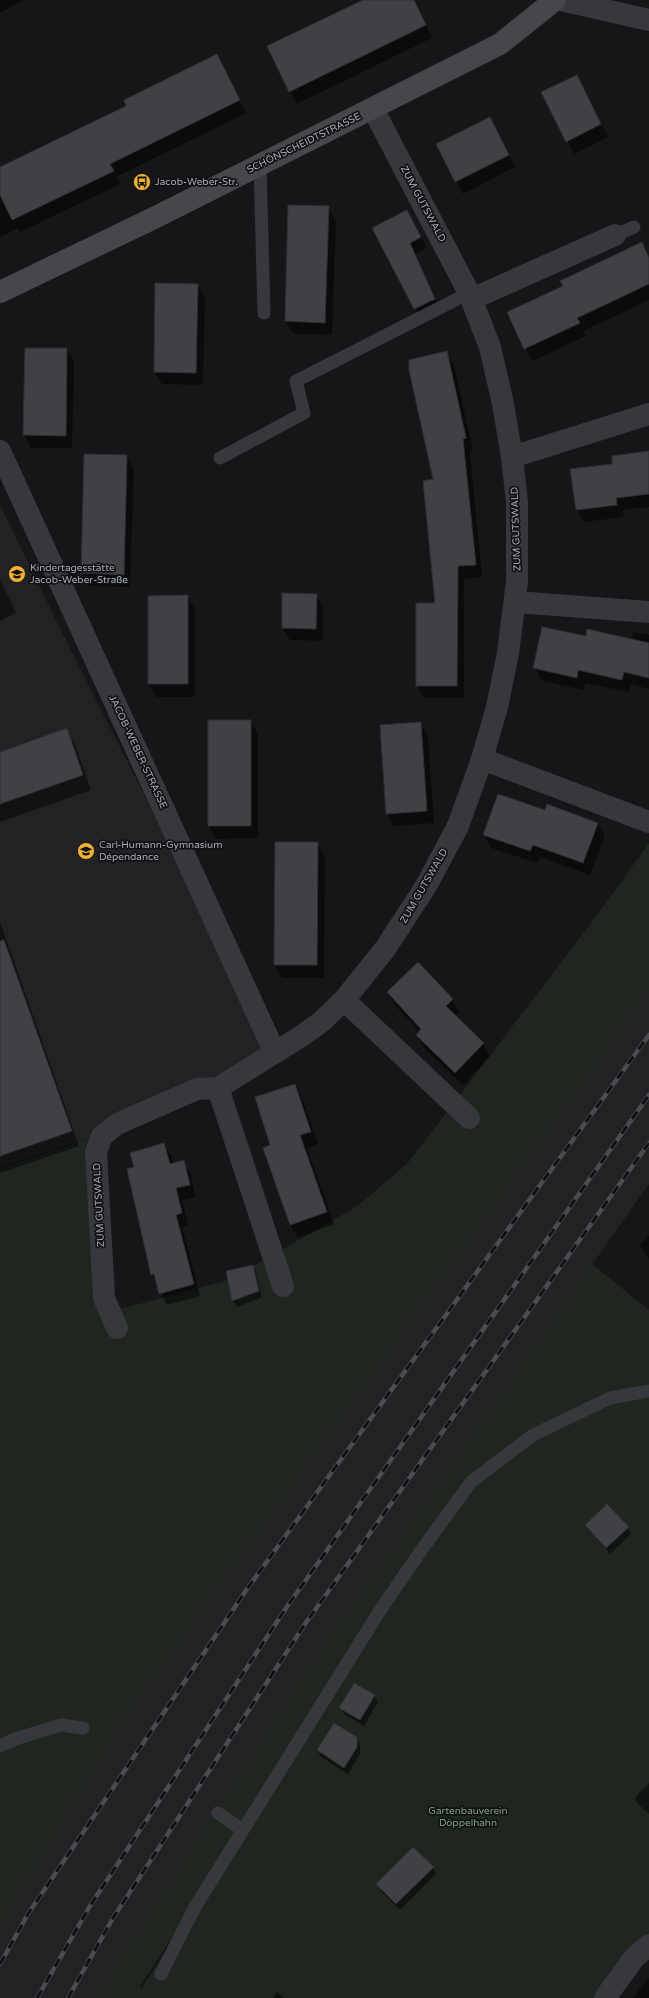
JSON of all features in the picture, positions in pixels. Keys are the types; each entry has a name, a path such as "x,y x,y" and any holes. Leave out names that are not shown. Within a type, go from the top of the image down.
{"main road":[{"name":"SCHÖNSCHEIDTSTRASSE","path":"0,292 373,109 500,44 555,0"}],"street":[{"path":"561,0 649,20"},
{"name":"ZUM GUTSWALD","path":"117,1328 104,1298 96,1152 102,1136 117,1124 197,1089 218,1088 275,1053 321,1022 344,1000 385,949 426,886 458,826 482,759 497,707 516,602 517,502 512,457 503,404 490,347 471,296 373,109"},
{"path":"471,296 624,231"},
{"path":"512,457 649,414"},
{"name":"JACOB-WEBER-STRASSE","path":"0,451 275,1053"},
{"path":"516,602 649,612"},
{"path":"482,759 649,822"},
{"path":"344,1000 469,1118"},
{"path":"218,1088 283,1286"},
{"path":"605,1998 634,1958 649,1946"}],"lane":[{"path":"260,164 264,313"},
{"path":"220,458 304,413 296,381 471,296"},
{"path":"161,1974 195,1907 379,1612 471,1482 533,1435 610,1398 649,1391"},
{"path":"0,1746 15,1739 61,1725 83,1728"},
{"path":"218,1813 243,1830"}],"shaded area":[{"name":"Carl-Humann-Gymnasium Dépendance","path":"0,505 57,622 274,1053 124,1126 0,1168"},
{"path":"649,993 649,1184 314,1658 95,1998 0,1998 0,1926 122,1723"}],"green space":[{"path":"649,843 649,993 122,1723 0,1926 0,1169 124,1126 109,1140 102,1157 109,1312 229,1280 356,1207 407,1164 595,918"},
{"name":"Gartenbauverein Döppelhahn","path":"592,1264 649,1310 649,1391 610,1398 533,1434 472,1483 534,1436 611,1399 649,1392 649,1945 604,1998 95,1998 314,1658","holes":["244,1831 142,1988 139,1987"]}],"building":[{"path":"363,0 414,0 426,25 289,92 267,46"},
{"path":"217,54 240,100 110,164 114,171 12,220 0,195 0,167 126,106 124,100"},
{"path":"577,75 601,124 566,142 541,92"},
{"path":"490,117 509,155 455,182 436,144"},
{"path":"288,205 329,206 325,323 285,321"},
{"path":"407,210 421,237 410,243 435,299 414,309 372,228"},
{"path":"642,242 649,258 649,284 577,318 580,323 524,349 507,312 563,286 560,281"},
{"path":"155,283 198,284 196,373 154,372"},
{"path":"25,348 67,348 66,436 23,435"},
{"path":"447,351 466,438 463,439 476,565 458,566 457,686 416,686 416,603 435,603 423,481 433,479 409,370 409,360"},
{"path":"649,451 649,494 616,498 617,505 576,510 570,469 612,464 612,456"},
{"path":"84,454 127,455 124,575 81,573"},
{"path":"282,593 317,594 316,629 282,628"},
{"path":"188,595 188,684 148,684 148,596"},
{"path":"542,627 586,636 587,629 649,643 649,678 624,672 622,680 578,670 577,678 533,668"},
{"path":"208,720 251,720 251,826 208,826"},
{"path":"421,722 427,811 386,814 380,725"},
{"path":"67,728 83,775 0,804 0,752"},
{"path":"498,794 545,810 547,804 598,823 583,863 533,845 530,851 483,835"},
{"path":"275,842 318,842 317,965 274,965"},
{"path":"4,940 72,1131 0,1156 0,941"},
{"path":"418,962 453,999 446,1006 484,1043 455,1073 416,1035 421,1029 387,992"},
{"path":"295,1084 311,1132 300,1135 327,1212 290,1225 263,1148 270,1145 255,1097"},
{"path":"164,1143 170,1164 184,1160 190,1185 176,1188 182,1213 176,1215 194,1284 159,1294 154,1274 151,1275 127,1169 134,1167 130,1153"},
{"path":"253,1265 259,1291 232,1301 226,1271"},
{"path":"607,1504 629,1527 606,1548 585,1525"},
{"path":"354,1683 375,1695 360,1720 339,1708"},
{"path":"334,1723 357,1737 357,1747 344,1768 317,1750"},
{"path":"413,1847 434,1867 396,1904 376,1884"}],"railway":[{"path":"0,1964 28,1914 247,1589 649,1035"},
{"path":"37,1998 90,1906 284,1611 649,1095"},
{"path":"68,1998 113,1918 305,1624 649,1143"}],"place":[{"name":"Jacob-Weber-Str.","path":"142,182"},
{"name":"Kindertagesstätte Jacob-Weber-Straße","path":"17,574"},
{"name":"Carl-Humann-Gymnasium Dépendance","path":"86,851"}]}
